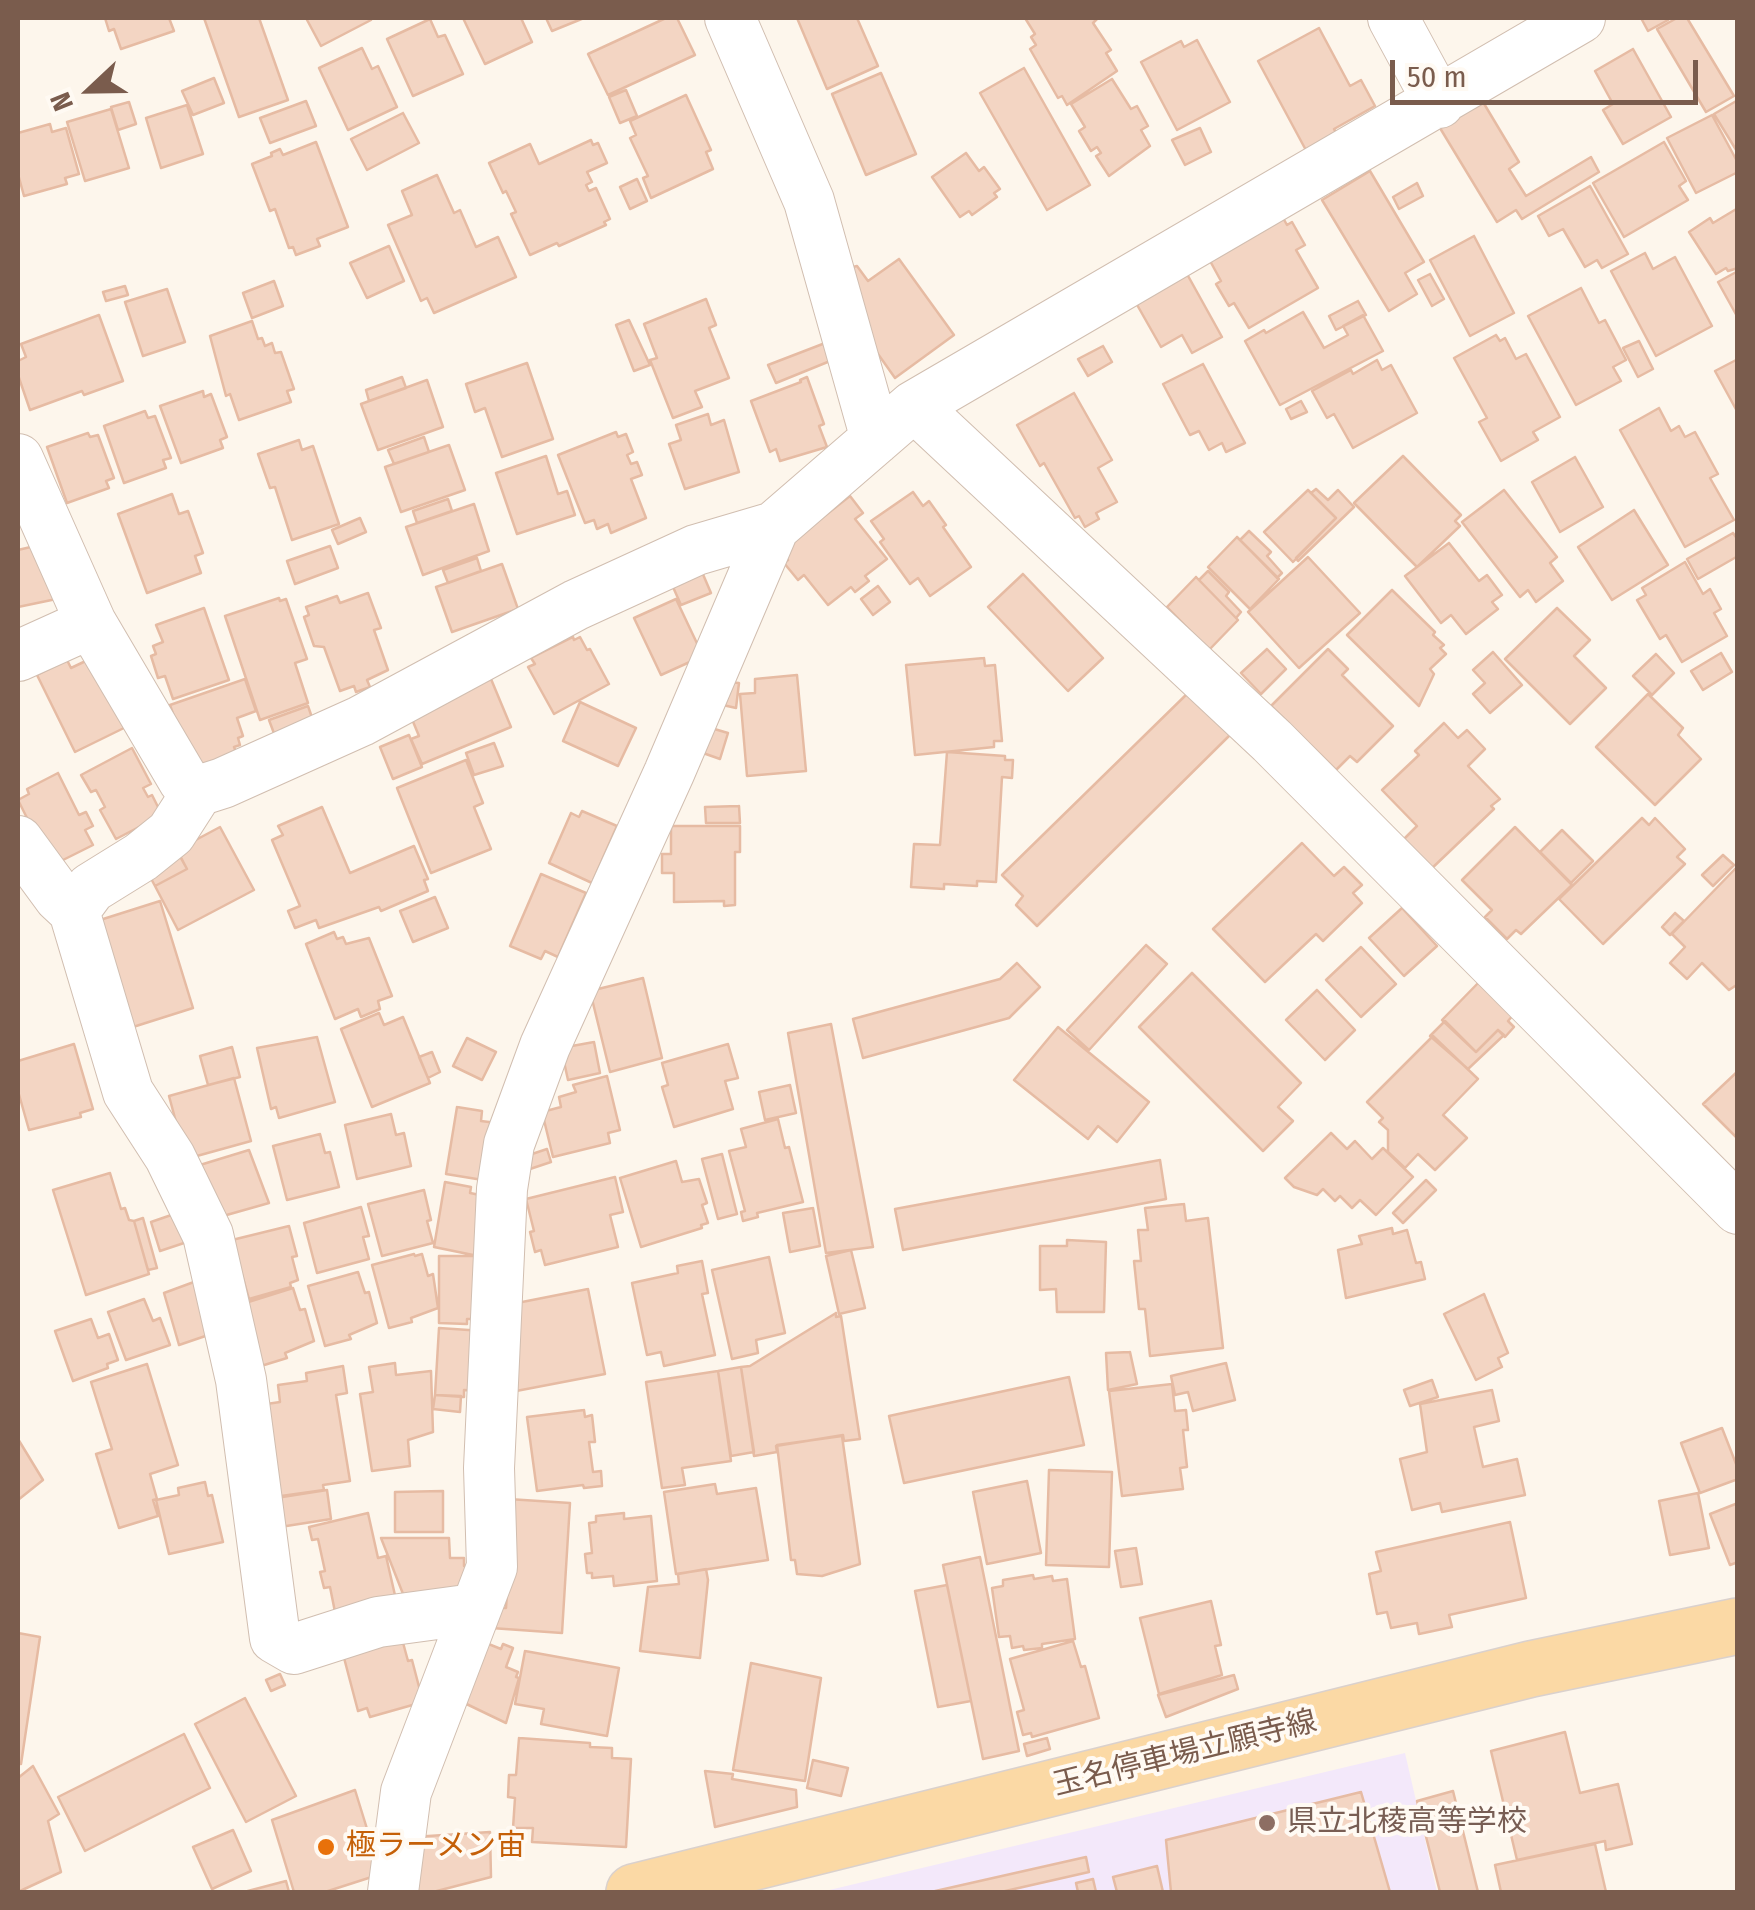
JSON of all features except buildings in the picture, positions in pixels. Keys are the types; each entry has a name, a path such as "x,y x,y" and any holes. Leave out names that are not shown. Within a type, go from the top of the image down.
{"main road":[{"name":"玉名停車場立願寺線","path":"634,1892 1493,1678 1738,1626"}],"street":[{"path":"730,18 810,201 876,439"},
{"path":"1393,18 1439,102"},
{"path":"74,911 91,888 171,833 198,791 361,721 576,605 679,558 774,527 914,406 1580,18"},
{"path":"914,406 1272,741 1738,1210"},
{"path":"18,459 91,624 184,781 198,791"},
{"path":"393,1892 406,1792 492,1567 489,1468 502,1189 509,1144 544,1046 669,772 774,527"},
{"path":"18,656 91,624"},
{"path":"18,841 58,897 74,911 128,1092 170,1157 208,1235 241,1380 275,1638 294,1649 378,1622 474,1609"}],"shaded area":[{"name":"県立北稜高等学校","path":"1405,1753 1437,1892 821,1892"}],"place":[{"name":"県立北稜高等学校","path":"1267,1823"},
{"name":"極ラーメン宙","path":"326,1847"}]}
